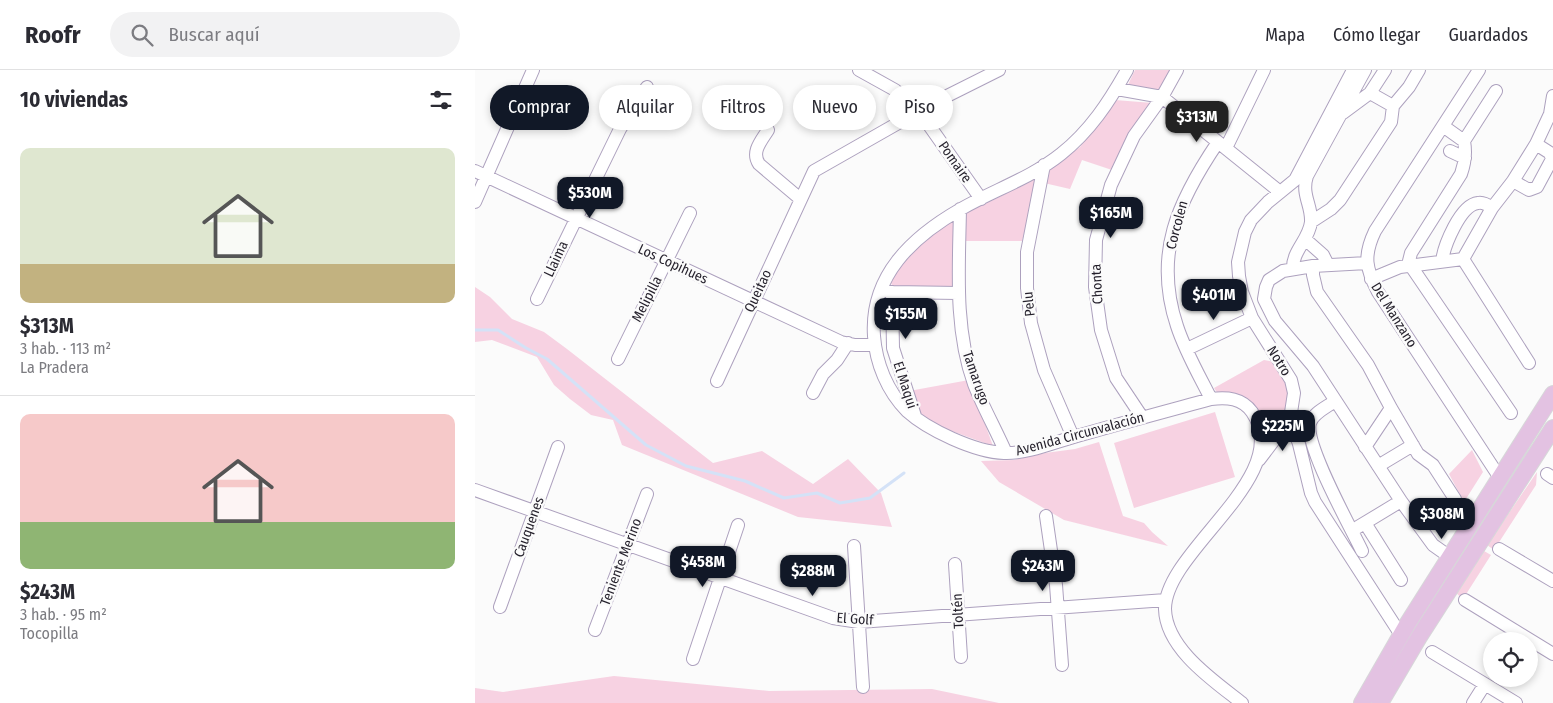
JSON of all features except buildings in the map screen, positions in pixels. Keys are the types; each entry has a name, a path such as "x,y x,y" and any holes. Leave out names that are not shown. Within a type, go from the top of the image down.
{"main road":[{"path":"1362,703 1401,635 1553,394"},
{"path":"1380,703 1419,637 1553,428"}],"street":[{"path":"475,202 480,173 533,70"},
{"name":"Pomaire","path":"859,70 886,85"},
{"path":"953,94 999,70"},
{"name":"Avenida Circunvalación","path":"1127,70 1101,114 1060,155 1018,181 960,209 907,248 895,262 887,291 876,305 873,322 875,345 888,384 895,396 916,419 971,445 993,452 1006,453 1040,447 1211,399 1231,398 1242,402 1251,409 1260,429 1261,441 1253,468 1234,501 1186,561 1166,600"},
{"name":"Chonta","path":"1142,417 1117,378 1101,330 1095,287 1096,240 1111,185 1134,136 1162,98 1177,70"},
{"name":"Corcolen","path":"1211,399 1177,326 1169,296 1167,266 1172,234 1179,209 1188,189 1222,145 1264,70"},
{"name":"Notro","path":"1353,70 1295,180 1259,210 1251,220 1245,232 1241,248 1238,262 1239,276 1242,292 1252,318 1291,380 1294,393 1290,419 1315,502 1401,635"},
{"path":"1293,269 1293,259 1306,240 1311,222 1305,194 1305,184 1365,70"},
{"path":"1341,114 1370,92 1385,70"},
{"path":"1311,222 1331,209 1340,200 1391,122 1393,106 1409,87 1419,70"},
{"name":"Del Manzano","path":"1479,70 1375,231 1367,252 1367,263 1371,280 1500,478"},
{"path":"1117,89 1162,98 1280,192"},
{"path":"1496,90 1464,141 1465,158 1461,174 1410,255 1410,265 1511,414"},
{"path":"1370,92 1393,106"},
{"path":"1463,259 1493,208 1537,144 1550,114 1553,96"},
{"path":"1443,126 1464,141"},
{"name":"Llaima","path":"537,299 620,130"},
{"path":"768,130 755,152 755,158 759,164 798,197 800,201"},
{"name":"Queitao","path":"717,381 814,171 886,130"},
{"name":"Pomaire","path":"932,130 981,199"},
{"path":"1513,181 1529,190 1535,190 1537,187 1552,159 1550,153 1537,144"},
{"path":"1450,151 1465,158"},
{"name":"Pelu","path":"1044,165 1027,252 1027,288 1031,323 1044,370 1073,437"},
{"name":"Los Copihues","path":"480,173 841,342 875,345"},
{"path":"1442,261 1446,243 1465,210 1472,204 1479,202 1493,208"},
{"name":"Tamarugo","path":"960,209 958,293 965,350 975,384 1006,453"},
{"name":"Melipilla","path":"618,359 690,213"},
{"path":"1306,240 1323,255 1328,265"},
{"path":"1371,280 1393,269 1410,265 1463,259"},
{"path":"1463,259 1529,363"},
{"path":"1367,263 1313,266 1283,271 1269,280 1264,299 1275,321 1313,366 1401,501 1433,545 1450,557"},
{"path":"1313,266 1317,292 1368,365 1418,454 1433,465 1455,499"},
{"path":"887,291 958,293"},
{"name":"El Maqui","path":"887,291 893,348 916,419"},
{"path":"1187,349 1252,318"},
{"path":"813,393 823,374 849,344"},
{"path":"1335,401 1315,415 1310,422 1309,431 1317,460 1362,551"},
{"path":"1365,447 1391,408"},
{"path":"1253,468 1290,419"},
{"path":"1378,466 1413,445"},
{"name":"Cauquenes","path":"501,607 558,447"},
{"name":"El Golf","path":"475,490 833,618 859,622 1166,600"},
{"name":"Teniente Merino","path":"595,630 647,494"},
{"path":"1352,531 1401,501"},
{"path":"1046,516 1058,607 1062,665"},
{"path":"1365,523 1401,580"},
{"path":"693,659 738,525"},
{"path":"854,546 863,687"},
{"path":"1499,549 1553,580"},
{"name":"Toltén","path":"955,564 961,657"},
{"path":"1166,600 1168,622 1180,648 1193,664 1242,703"},
{"path":"1465,600 1553,654"},
{"path":"1432,652 1483,683"},
{"path":"1473,703 1483,687"},
{"path":"1490,687 1515,703"}],"shaded area":[{"path":"1135,70 1170,70 1157,95 1125,91"},
{"path":"1115,100 1153,103 1112,170 1082,160 1070,189 1044,183 1048,170 1080,147"},
{"path":"1038,178 1022,241 962,241 962,215"},
{"path":"957,216 956,289 894,289 891,283 903,260 932,233"},
{"path":"475,287 490,297 512,319 544,332 567,349 713,463 762,451 813,484 848,459 881,493 892,527 798,517 622,445 613,420 591,415 570,399 554,385 537,357 492,340 475,342"},
{"path":"1264,360 1274,362 1285,382 1289,396 1288,411 1279,428 1266,444 1264,425 1258,411 1218,394 1214,388"},
{"path":"969,380 993,446 946,429 915,413 909,391"},
{"path":"1215,412 1235,477 1134,508 1114,443"},
{"path":"1099,442 1123,516 1144,523 1168,546 1064,520 999,482 981,461 1014,460 1075,449"},
{"path":"1472,450 1483,472 1464,502 1449,474"},
{"path":"1537,472 1536,485 1494,550 1487,545"},
{"path":"1484,551 1491,555 1463,599 1456,593"},
{"path":"614,676 769,691 932,689 999,703 475,703 475,688 503,692"}],"waterway":[{"path":"475,330 498,330 547,359 646,445 686,466 745,481 784,498 817,493 840,503 870,498 904,473"}]}
